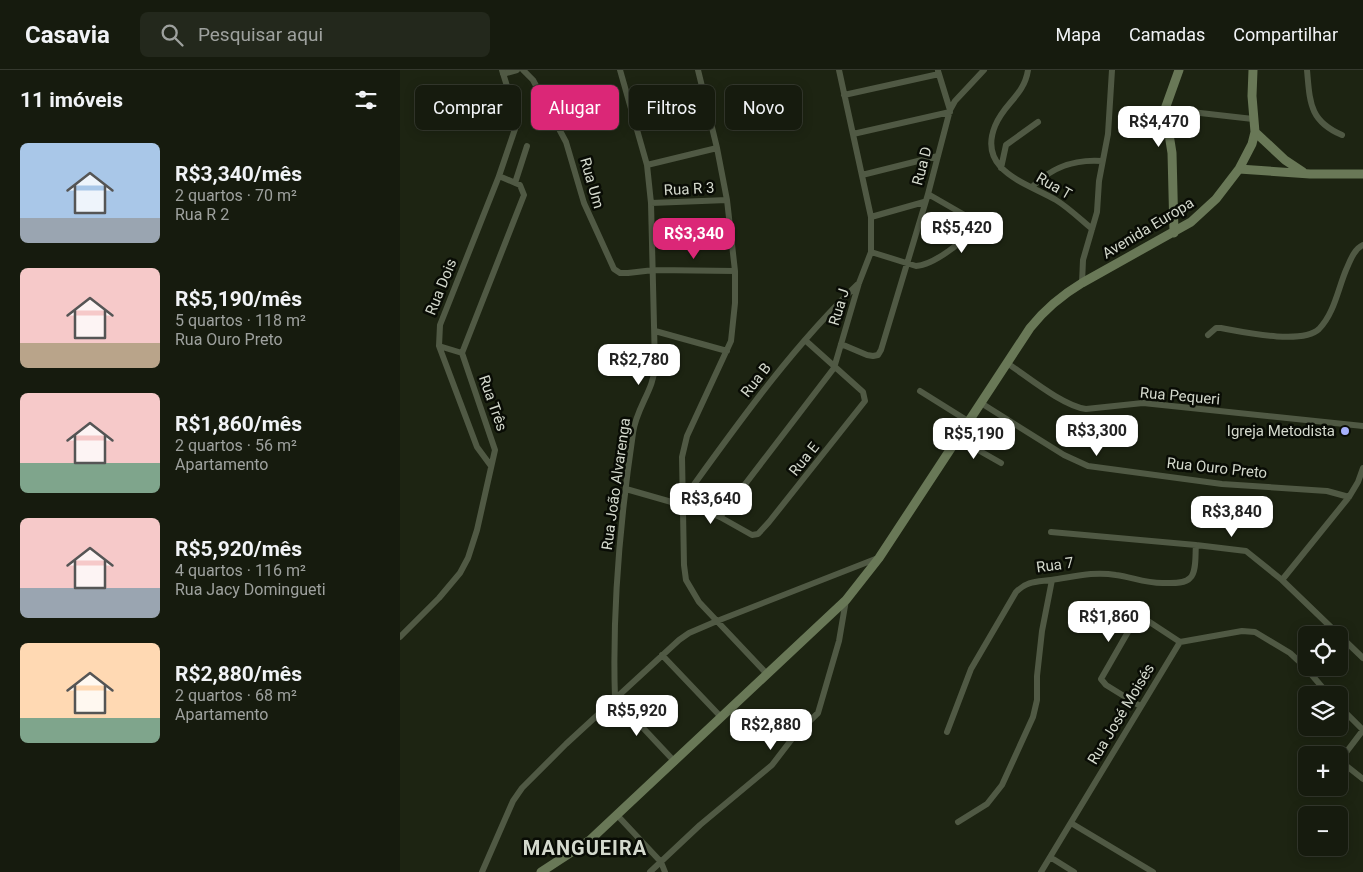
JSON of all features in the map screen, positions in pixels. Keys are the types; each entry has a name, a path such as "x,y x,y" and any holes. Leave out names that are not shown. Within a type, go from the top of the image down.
{"street":[{"path":"503,72 517,70"},
{"name":"Rua Um","path":"523,70 533,80 566,142 584,204 612,266 620,273 654,270 735,271"},
{"name":"Rua João Alvarenga","path":"615,698 614,659 618,546 633,430 639,408 655,373 651,203 646,165 620,70"},
{"path":"698,70 717,148 727,200 735,271 733,334 687,436 682,457 686,580 695,596 767,674"},
{"name":"Rua J","path":"720,517 834,368 859,283 871,252 871,217 839,70"},
{"name":"Rua D","path":"841,344 867,355 874,356 878,354 883,344 908,263 950,111 955,101 984,70"},
{"path":"1001,168 992,150 992,134 1000,115 1022,89 1028,70"},
{"path":"1082,283 1083,260 1097,212 1098,188 1108,134 1112,70"},
{"path":"1174,233 1173,161 1165,109 1179,70"},
{"name":"Avenida Europa","path":"541,872 590,840 846,600 879,558 1030,328 1053,303 1082,283 1174,233 1204,211 1239,169 1249,152 1255,132 1253,119 1253,70"},
{"path":"1307,70 1313,113 1325,126 1342,135"},
{"name":"Rua Dois","path":"491,466 477,447 439,346 440,325 514,136 516,115 503,72"},
{"path":"844,95 938,72 950,111 854,134"},
{"path":"1165,109 1253,119"},
{"path":"1001,168 1006,145 1038,122"},
{"path":"1255,132 1298,170 1310,174"},
{"path":"514,183 527,146"},
{"path":"646,165 717,148"},
{"path":"862,175 938,156"},
{"path":"1032,187 1053,170 1068,164 1080,160 1102,161"},
{"path":"1280,172 1284,168 1285,160"},
{"name":"Rua T","path":"1001,168 1012,178 1058,202 1092,229"},
{"path":"1239,169 1310,174 1363,174"},
{"path":"439,346 462,352 524,195 522,187 499,176"},
{"path":"871,252 916,266 931,262 956,245 971,229 972,222 968,217 928,194"},
{"name":"Rua R 3","path":"651,203 727,200"},
{"path":"871,217 924,202"},
{"path":"1208,335 1216,328 1292,338 1305,337 1314,333 1328,315 1355,252 1363,245"},
{"name":"Rua B","path":"682,503 740,422 804,340 859,283"},
{"path":"655,331 727,350"},
{"name":"Rua E","path":"626,489 682,503 720,517 748,534 758,534 864,404 866,399 863,392 804,340"},
{"name":"Rua Três","path":"400,637 438,598 464,564 477,530 491,466 494,447 462,352"},
{"name":"Rua Pequeri","path":"1007,363 1078,408 1086,409 1143,403 1363,426"},
{"path":"920,391 968,421"},
{"name":"Rua Ouro Preto","path":"981,403 1064,456 1088,466 1120,472 1168,475 1222,484 1327,491 1349,497"},
{"path":"957,438 1001,464"},
{"path":"1282,580 1349,497 1363,468"},
{"path":"1051,532 1196,544 1246,551 1282,580 1363,658"},
{"name":"Rua 7","path":"947,732 971,670 1016,592 1030,582 1052,580 1077,574 1115,575 1162,584 1189,580 1193,574 1196,544"},
{"path":"482,872 513,801 522,788 615,698 689,633 879,558"},
{"path":"858,566 866,575"},
{"path":"958,822 986,804 1002,785 1033,717 1042,631 1052,580"},
{"path":"650,872 700,825 772,765 795,735 818,713 840,634 846,600"},
{"path":"1140,706 1106,685 1101,678 1132,625 1138,619 1145,619 1180,642 1242,631 1255,632 1290,653 1321,686"},
{"name":"Rua José Moisés","path":"1041,872 1180,642"},
{"path":"662,655 721,717"},
{"path":"615,698 675,762"},
{"path":"729,709 752,733"},
{"path":"1348,715 1363,730 1341,759 1344,764 1363,779"},
{"path":"616,816 661,862 665,872"},
{"path":"1071,823 1142,869 1153,872"},
{"path":"1050,857 1074,872"}],"place":[{"name":"Igreja Metodista","path":"1345,431"}],"district":[{"name":"MANGUEIRA","path":"585,848"}]}
